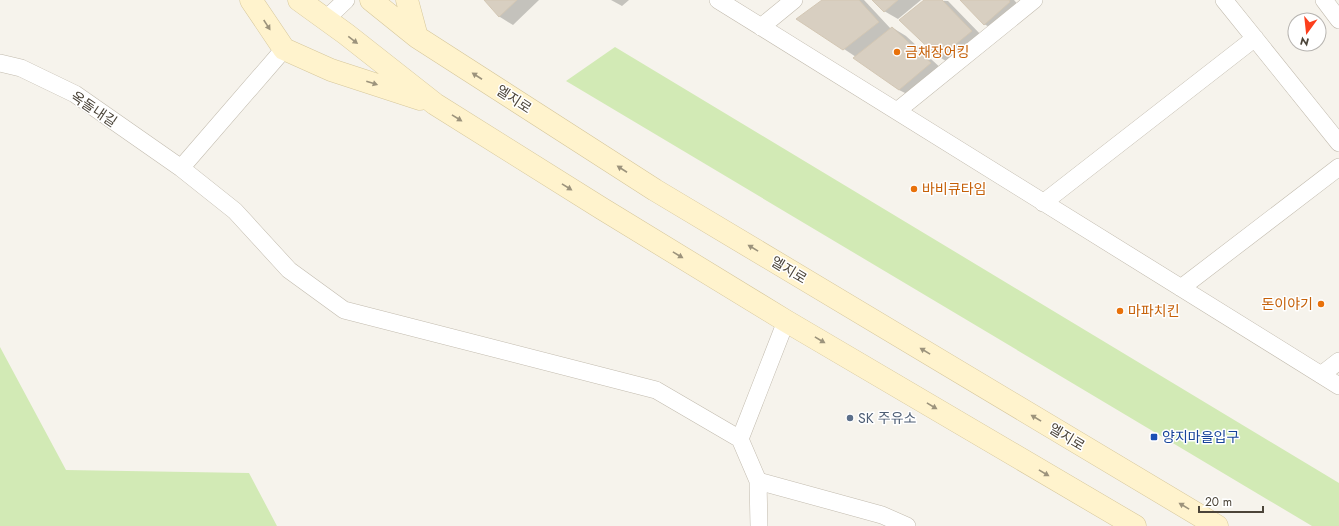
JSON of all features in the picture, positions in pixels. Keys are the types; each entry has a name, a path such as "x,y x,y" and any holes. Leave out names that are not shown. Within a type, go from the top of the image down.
{"main road":[{"path":"251,0 284,49 331,70 435,104"},
{"path":"299,0 326,19 435,104 786,321 1134,526"},
{"name":"엘지로","path":"371,0 417,37 655,190 1218,526"},
{"path":"407,0 417,37"}],"street":[{"path":"326,19 346,0"},
{"path":"718,0 1339,386"},
{"path":"761,27 794,0"},
{"path":"897,112 1034,0"},
{"path":"1224,0 1339,143"},
{"path":"1324,0 1339,20"},
{"path":"1043,203 1255,38"},
{"path":"181,168 284,49"},
{"name":"옥돌내길","path":"0,63 21,68 75,94 181,168 235,211 289,270 344,310 656,390 740,439"},
{"path":"1181,288 1339,167"},
{"path":"759,526 758,481 740,439 786,321"},
{"path":"1321,375 1339,361"},
{"path":"758,481 882,515 907,526"}],"green space":[{"path":"615,47 1339,483 1339,526 1312,526 566,81"},
{"path":"0,347 66,470 249,473 277,526 0,526"}],"building":[{"path":"484,0 517,0 499,17"},
{"path":"822,0 859,0 879,22 843,50 796,19"},
{"path":"872,0 898,0 884,12"},
{"path":"924,0 942,0 972,31 939,58 899,20"},
{"path":"960,0 1009,0 1010,2 984,25"},
{"path":"892,27 931,63 899,90 853,58"}],"place":[{"name":"금채장어킹","path":"897,52"},
{"name":"바비큐타임","path":"914,189"},
{"name":"돈이야기","path":"1321,304"},
{"name":"마파치킨","path":"1120,311"},
{"name":"SK 주유소","path":"850,418"},
{"name":"양지마을입구","path":"1154,437"}]}
